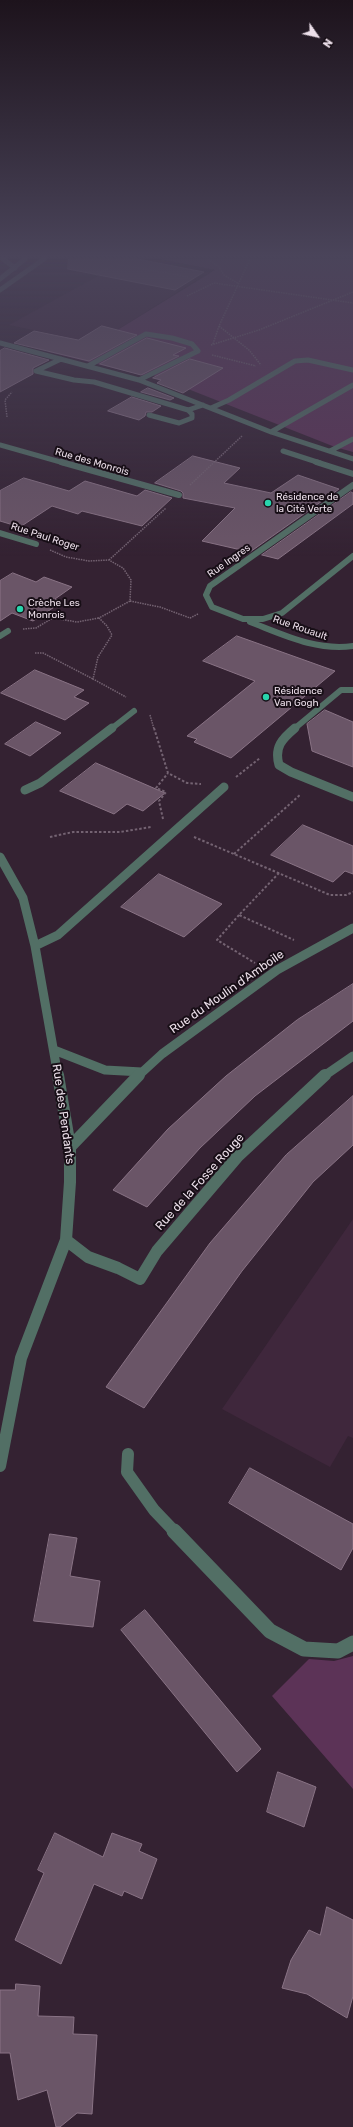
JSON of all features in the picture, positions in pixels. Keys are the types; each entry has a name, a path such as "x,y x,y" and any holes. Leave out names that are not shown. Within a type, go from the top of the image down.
{"street":[{"path":"58,358 138,380 271,432 353,459"},
{"path":"88,366 102,358"},
{"path":"138,380 181,358"},
{"path":"61,359 36,372 74,380 94,382 188,410 192,414 192,418 179,423 149,415"},
{"path":"211,408 229,400 295,361 308,360 353,370"},
{"path":"271,432 353,385"},
{"path":"188,410 203,405"},
{"path":"330,451 353,439"},
{"name":"Rue des Monrois","path":"0,445 179,495"},
{"path":"283,451 353,474"},
{"name":"Rue Ingres","path":"212,607 206,595 210,586 353,485"},
{"name":"Rue Paul Roger","path":"0,533 36,544"},
{"path":"212,607 242,619 264,619 282,613 353,556"},
{"name":"Rue Rouault","path":"242,619 326,648 342,649 353,646"},
{"path":"0,636 8,631"},
{"path":"353,690 342,690 283,738 276,755 279,765 291,772 353,797"},
{"path":"24,790 40,783 134,712"},
{"path":"36,946 58,935 224,787"},
{"name":"Rue des Pendants","path":"0,856 23,898 36,946 70,1147 70,1182 66,1240 21,1358 0,1466"},
{"name":"Rue du Moulin d'Amboile","path":"70,1147 142,1072 162,1054 272,974 353,928"},
{"path":"54,1050 105,1070 142,1072"},
{"name":"Rue de la Fosse Rouge","path":"66,1240 88,1257 118,1268 140,1279 157,1251 238,1156 323,1078 353,1056"},
{"path":"128,1454 127,1472 154,1510 270,1631 304,1650 338,1651 353,1643"}],"path":[{"path":"227,358 262,368 256,358"},
{"path":"7,416 5,400 12,392"},
{"name":"Rue Paul Roger","path":"36,544 66,557 89,561 109,560 123,568 131,580 130,601"},
{"path":"8,631 36,628 53,618 77,622 99,618 130,601 160,607 190,618 212,607"},
{"path":"93,678 98,657 112,635 107,626 99,618"},
{"path":"35,653 43,653 93,678 128,698"},
{"path":"149,710 168,773 187,783 224,787 259,758 276,755"},
{"path":"164,823 159,801 166,792 156,788 168,773"},
{"path":"234,854 315,782"},
{"path":"50,837 73,832 144,830 164,823 177,830 330,895 346,895 353,892"},
{"path":"272,974 217,940 238,915 279,873"},
{"path":"238,915 315,949"}],"shaded area":[{"path":"74,358 353,358 353,452 335,447 150,374 145,376"},
{"path":"353,1219 353,1438 348,1436 330,1467 222,1409"},
{"path":"353,1656 353,1789 272,1696 309,1659 334,1661"}],"building":[{"path":"0,358 43,358 49,360 33,368 33,374 0,392"},
{"path":"78,358 94,358 89,361"},
{"path":"110,358 174,358 141,375 100,364"},
{"path":"190,359 223,368 183,393 157,383 161,380 153,378"},
{"path":"148,388 174,398 170,400 141,392"},
{"path":"132,397 161,406 152,412 146,412 145,416 139,420 108,411"},
{"path":"193,456 240,468 224,483 271,493 298,475 339,489 250,552 202,541 235,508 183,498 183,493 181,491 155,483"},
{"path":"24,478 69,491 85,481 137,496 145,490 172,498 142,526 82,511 78,514 52,506 20,527 0,521 0,491"},
{"path":"351,492 353,493 353,504 278,559 262,555"},
{"path":"13,573 36,582 44,577 72,587 55,599 62,602 33,621 12,613 0,621 0,581"},
{"name":"Résidence Van Gogh","path":"237,636 335,671 231,758 194,742 197,739 187,736 255,681 203,661"},
{"path":"35,670 84,690 74,697 89,703 65,720 1,693"},
{"path":"325,710 353,722 353,767 312,751 307,724"},
{"path":"36,722 61,733 30,756 5,744"},
{"path":"96,763 165,793 143,811 127,804 114,814 60,791"},
{"path":"303,825 353,846 353,874 345,871 333,882 271,855"},
{"path":"159,874 222,904 184,937 121,907"},
{"path":"353,984 353,1021 255,1096 200,1148 147,1207 113,1190 168,1129 226,1076 297,1020"},
{"path":"353,1096 353,1145 313,1182 242,1271 144,1408 106,1387 210,1243 286,1155"},
{"path":"250,1468 353,1524 353,1548 341,1570 229,1503"},
{"path":"50,1534 77,1538 70,1576 100,1581 93,1627 34,1621"},
{"path":"145,1610 261,1749 237,1772 121,1630"},
{"path":"278,1772 316,1787 304,1827 267,1812"},
{"path":"55,1833 103,1857 112,1833 142,1844 139,1851 157,1859 142,1899 124,1891 122,1896 94,1884 61,1964 15,1940 44,1873 38,1870"},
{"path":"327,1907 353,1920 353,1996 347,2018 307,1994 282,1988 291,1960 309,1930 320,1935"},
{"path":"16,1984 40,1986 38,2016 74,2017 73,2034 97,2035 92,2114 77,2113 60,2127 56,2127 47,2090 18,2100 10,2053 0,2053 0,1990 15,1990"}],"place":[{"name":"Résidence de la Cité Verte","path":"268,503"},
{"name":"Crèche Les Monrois","path":"20,609"},
{"name":"Résidence Van Gogh","path":"266,697"}]}
